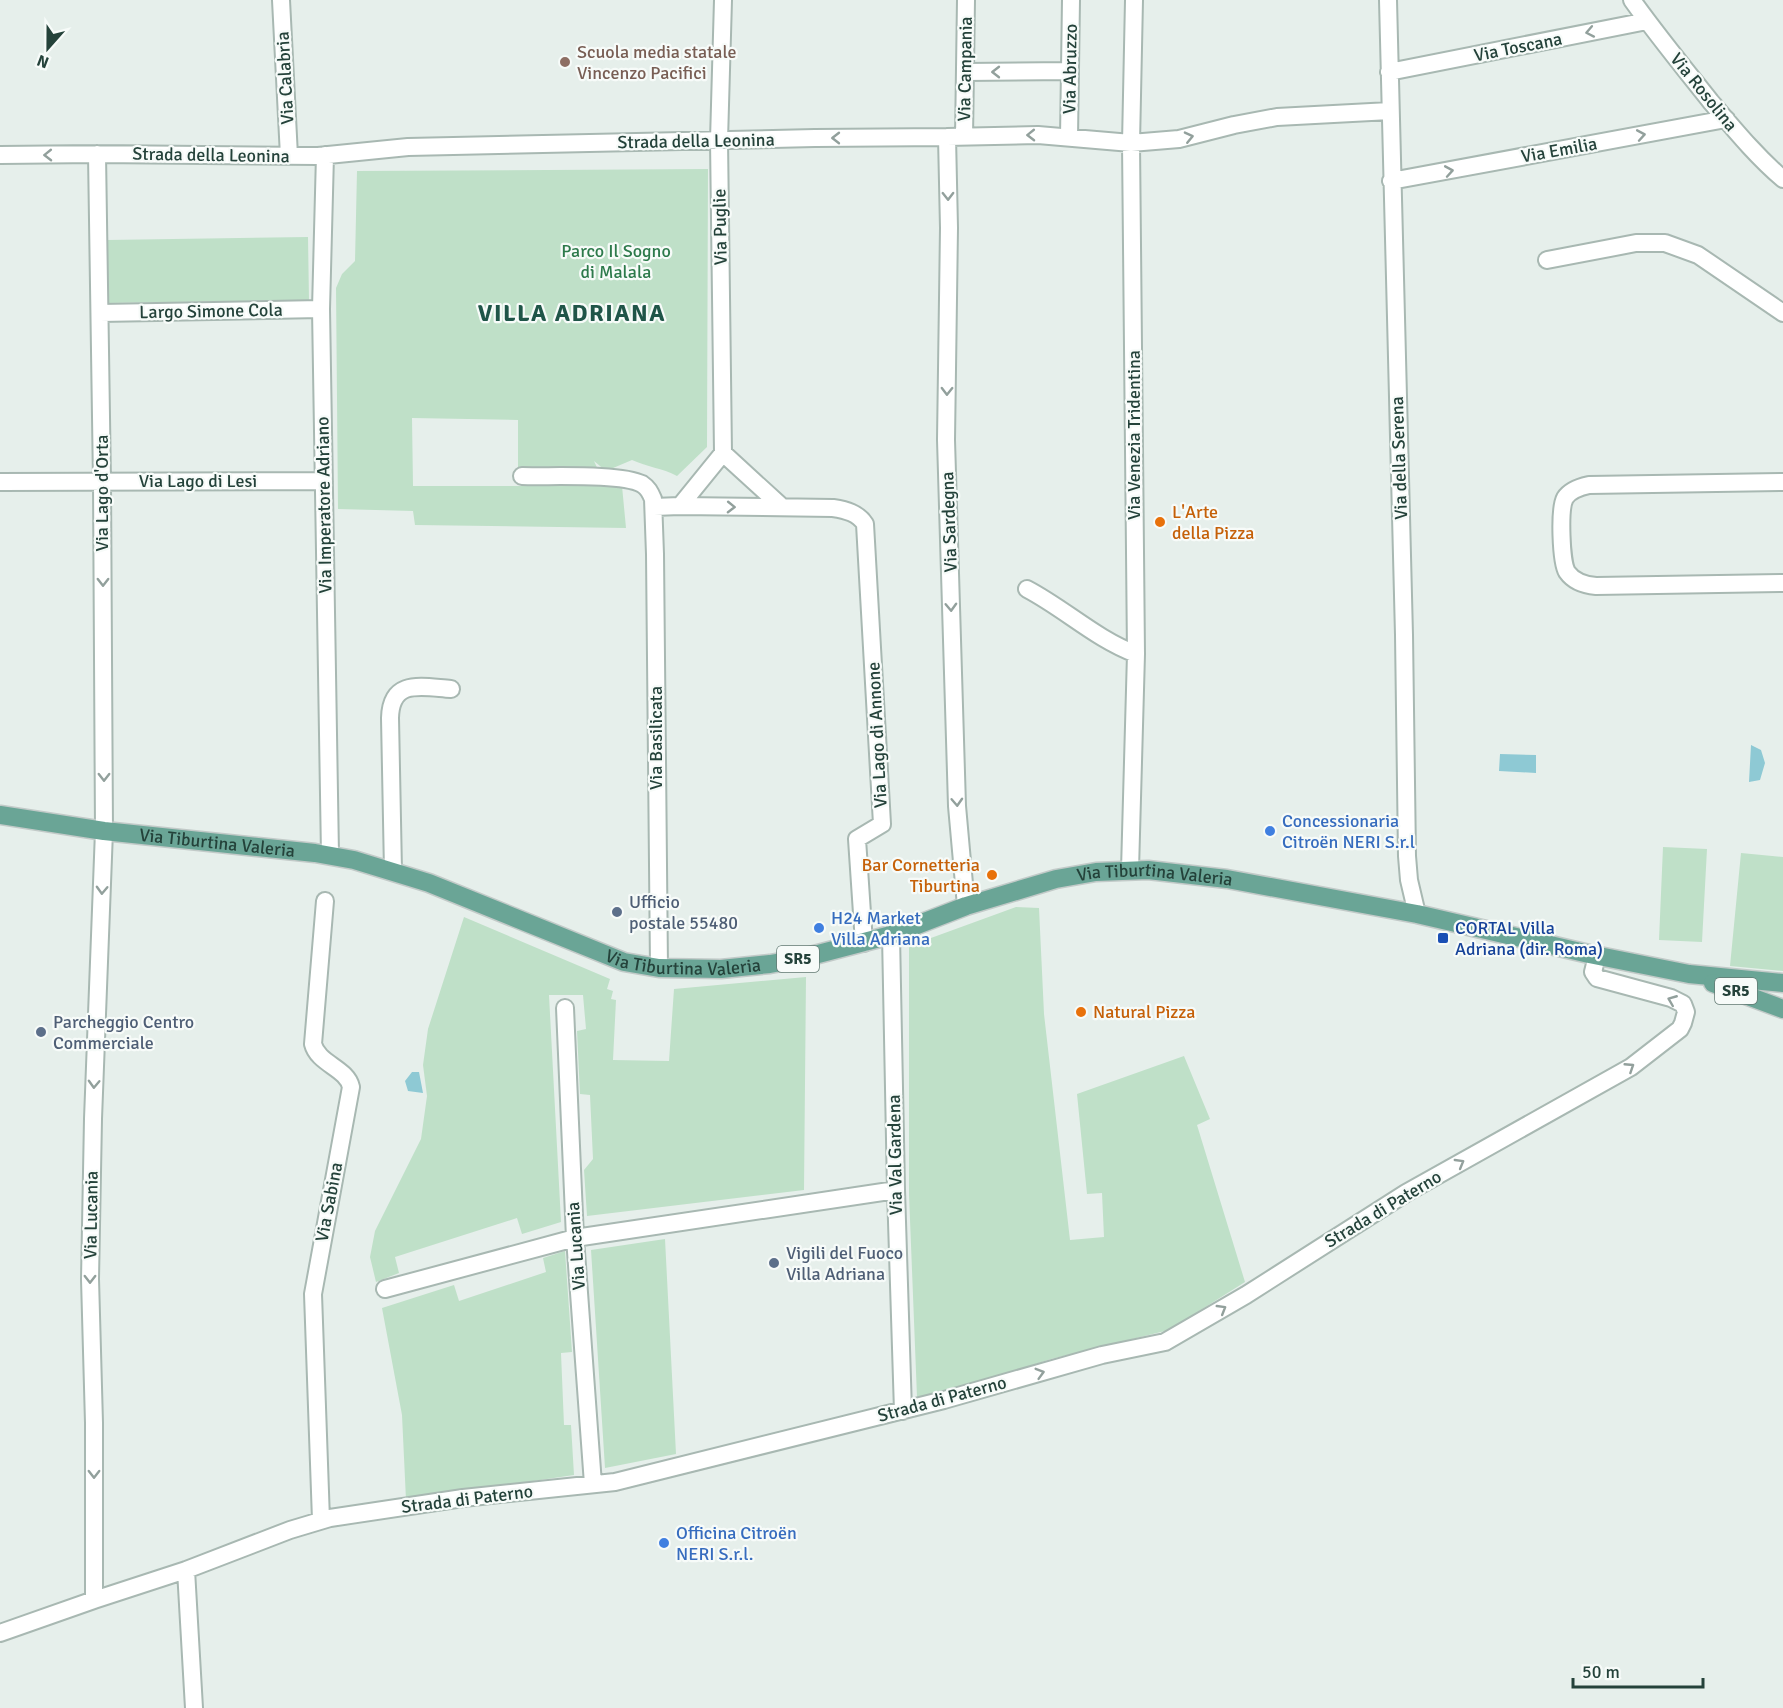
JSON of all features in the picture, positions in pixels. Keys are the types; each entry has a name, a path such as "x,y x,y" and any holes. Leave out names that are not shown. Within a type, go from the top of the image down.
{"main road":[{"name":"Via Tiburtina Valeria","path":"0,814 104,831 330,855 364,862 429,883 624,962 658,968 696,970 753,966 799,959 891,935 966,906 1056,879 1096,872 1130,870 1167,871 1227,879 1417,914 1598,956 1689,974 1783,983"},
{"name":"Via Tiburtina Valeria","path":"1689,974 1783,1009"}],"street":[{"name":"Via Calabria","path":"281,0 289,156"},
{"name":"Via Puglie","path":"723,0 719,140 723,453"},
{"name":"Via Campania","path":"956,137 964,72 966,0"},
{"name":"Via Abruzzo","path":"1070,137 1071,0"},
{"name":"Via Venezia Tridentina","path":"1130,870 1136,654 1131,143 1134,0"},
{"name":"Via della Serena","path":"1388,0 1404,635 1407,855 1410,886 1417,914"},
{"name":"Via Rosolina","path":"1632,0 1726,120 1751,149 1783,179"},
{"name":"Via Toscana","path":"1389,72 1647,21"},
{"path":"964,72 1070,71"},
{"name":"Strada della Leonina","path":"0,156 97,154 289,156 408,147 1038,135 1131,143 1179,139 1276,117 1390,111"},
{"name":"Via Emilia","path":"1391,181 1726,120"},
{"name":"Via Sardegna","path":"956,137 949,228 946,440 957,806 966,906"},
{"name":"Via Lago d'Orta","path":"97,154 104,831"},
{"name":"Via Imperatore Adriano","path":"325,155 321,309 330,855"},
{"path":"1547,260 1636,243 1670,243 1705,259 1783,313"},
{"name":"Largo Simone Cola","path":"100,313 321,309"},
{"path":"680,506 723,453 782,507"},
{"path":"522,476 608,478 634,482 644,485 649,491 654,507 782,507"},
{"name":"Via Lago di Lesi","path":"0,482 324,481"},
{"path":"1783,482 1589,485 1570,493 1563,501 1562,511 1564,566 1569,574 1582,584 1596,586 1783,583"},
{"name":"Via Basilicata","path":"654,507 658,968"},
{"name":"Via Lago di Annone","path":"782,507 838,509 858,516 865,524 882,824 857,839 864,943"},
{"path":"1027,589 1062,609 1110,643 1136,654"},
{"path":"393,871 390,718 393,700 400,691 410,687 451,689"},
{"name":"Via Lucania","path":"94,1600 94,1423 90,1279 93,1119 104,831"},
{"name":"Via Sabina","path":"321,1520 313,1294 351,1087 348,1079 319,1056 313,1044 325,901"},
{"name":"Via Val Gardena","path":"891,935 903,1410"},
{"name":"Strada di Paterno","path":"0,1633 186,1570 321,1520 463,1498 624,1480 955,1397 1102,1355 1165,1341 1246,1295 1407,1193 1631,1066 1680,1029 1686,1017 1683,1004 1671,998 1597,978 1593,972 1598,956"},
{"name":"Via Lucania","path":"565,1008 575,1238 593,1484"},
{"path":"385,1289 575,1238 896,1190"},
{"path":"186,1570 194,1708"}],"green space":[{"name":"Parco Il Sogno di Malala","path":"708,169 707,447 677,476 632,460 606,471 594,461 600,474 518,471 518,420 412,418 413,486 622,486 626,528 415,525 413,511 338,509 336,288 342,274 355,261 357,171"},
{"path":"308,237 309,300 108,303 107,240"},
{"path":"1663,847 1707,849 1702,942 1659,940"},
{"path":"1741,853 1783,857 1783,971 1730,966"},
{"path":"1016,907 1039,908 1044,1014 1070,1240 1104,1237 1102,1193 1087,1194 1077,1094 1184,1056 1210,1119 1197,1125 1245,1282 1169,1330 1051,1359 935,1396 917,1397 909,1194 909,946"},
{"path":"464,917 610,979 607,989 613,991 611,999 616,1000 613,1060 669,1061 674,989 806,977 804,1190 587,1216 584,1170 593,1159 590,1095 580,1094 577,1031 586,1029 583,995 549,995 561,1222 522,1234 517,1218 395,1257 399,1273 376,1282 370,1257 375,1231 421,1139 427,1096 423,1065 428,1029"},
{"path":"665,1239 676,1454 605,1468 591,1250"},
{"path":"565,1251 572,1352 561,1353 564,1425 571,1425 574,1475 406,1500 402,1415 382,1308 454,1285 459,1301 546,1272 543,1258"}],"water":[{"path":"1751,745 1761,750 1765,763 1760,780 1749,782"},
{"path":"1500,754 1536,755 1536,773 1499,771"},
{"path":"412,1072 419,1072 423,1093 408,1091 405,1081"}],"place":[{"name":"Scuola media statale Vincenzo Pacifici","path":"565,62"},
{"name":"L'Arte della Pizza","path":"1160,522"},
{"name":"Concessionaria Citroën NERI S.r.l","path":"1270,831"},
{"name":"Bar Cornetteria Tiburtina","path":"992,875"},
{"name":"Ufficio postale 55480","path":"617,912"},
{"name":"H24 Market Villa Adriana","path":"819,928"},
{"name":"CORTAL Villa Adriana (dir. Roma)","path":"1443,938"},
{"name":"Natural Pizza","path":"1081,1012"},
{"name":"Parcheggio Centro Commerciale","path":"41,1032"},
{"name":"Vigili del Fuoco Villa Adriana","path":"774,1263"},
{"name":"Officina Citroën NERI S.r.l.","path":"664,1543"}],"district":[{"name":"VILLA ADRIANA","path":"572,313"}]}
